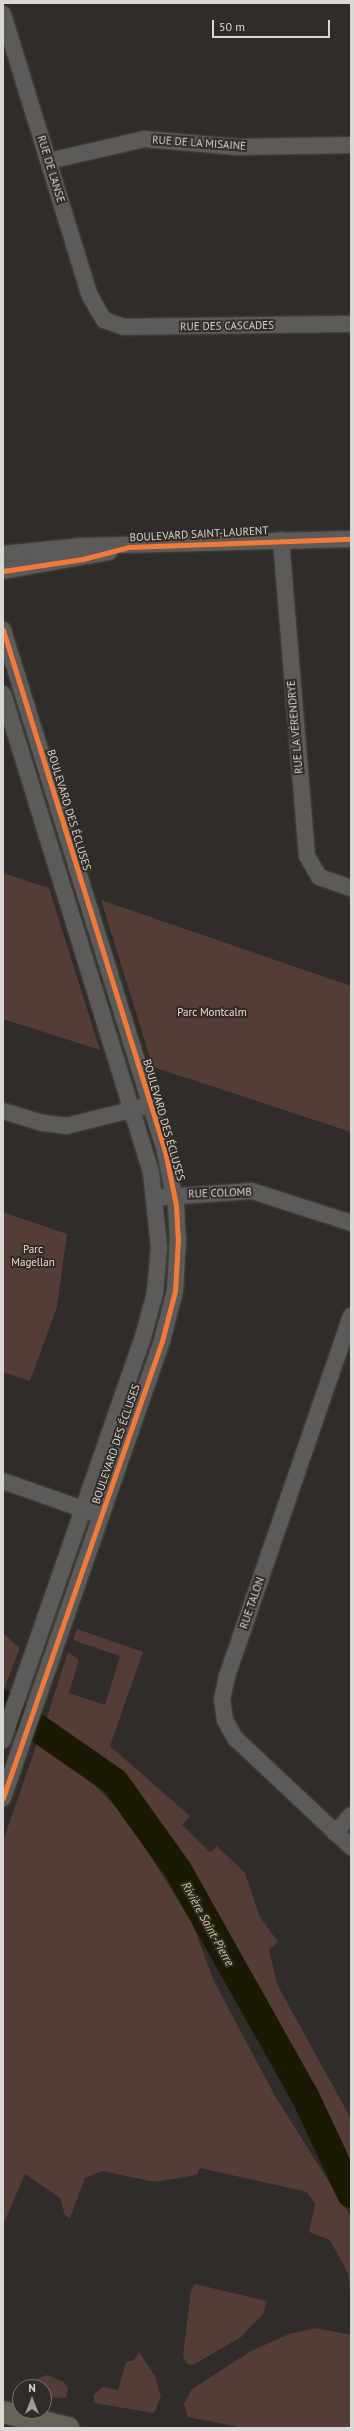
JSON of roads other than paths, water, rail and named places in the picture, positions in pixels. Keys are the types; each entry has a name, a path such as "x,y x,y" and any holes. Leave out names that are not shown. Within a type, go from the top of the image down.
{"highway":[{"path":"3,2412 68,2428"}],"street":[{"name":"RUE DE L'ANSE","path":"3,14 95,309 104,320"},
{"name":"RUE DE LA MISAINE","path":"49,162 144,139 218,147 351,144"},
{"name":"RUE DES CASCADES","path":"104,320 124,327 351,324"},
{"name":"BOULEVARD SAINT-LAURENT","path":"3,554 72,547 129,547 281,540 351,539"},
{"name":"RUE LA VÉRENDRYE","path":"281,540 307,856 319,877 351,888"},
{"name":"BOULEVARD SAINT-LAURENT","path":"3,570 83,559 129,547"},
{"name":"BOULEVARD DES ÉCLUSES","path":"3,630 150,1105 175,1195 178,1253 172,1303 102,1516 3,1798"},
{"name":"BOULEVARD DES ÉCLUSES","path":"3,694 133,1110 156,1199 160,1247 153,1300 84,1509 5,1734"},
{"path":"3,1111 43,1123 66,1126 150,1105"},
{"name":"RUE COLOMB","path":"156,1199 175,1195 252,1191 351,1223"},
{"name":"RUE TALON","path":"351,1316 229,1669 222,1699 225,1720 235,1738 351,1847"},
{"path":"3,1481 102,1516"},
{"path":"336,1833 351,1815"}],"waterway":[{"name":"Rivière Saint-Pierre","path":"3,1704 115,1782 178,1870 305,2096 351,2194"}],"park label":[{"name":"Parc Montcalm","path":"212,1012"},
{"name":"Parc Magellan","path":"33,1256"}]}
